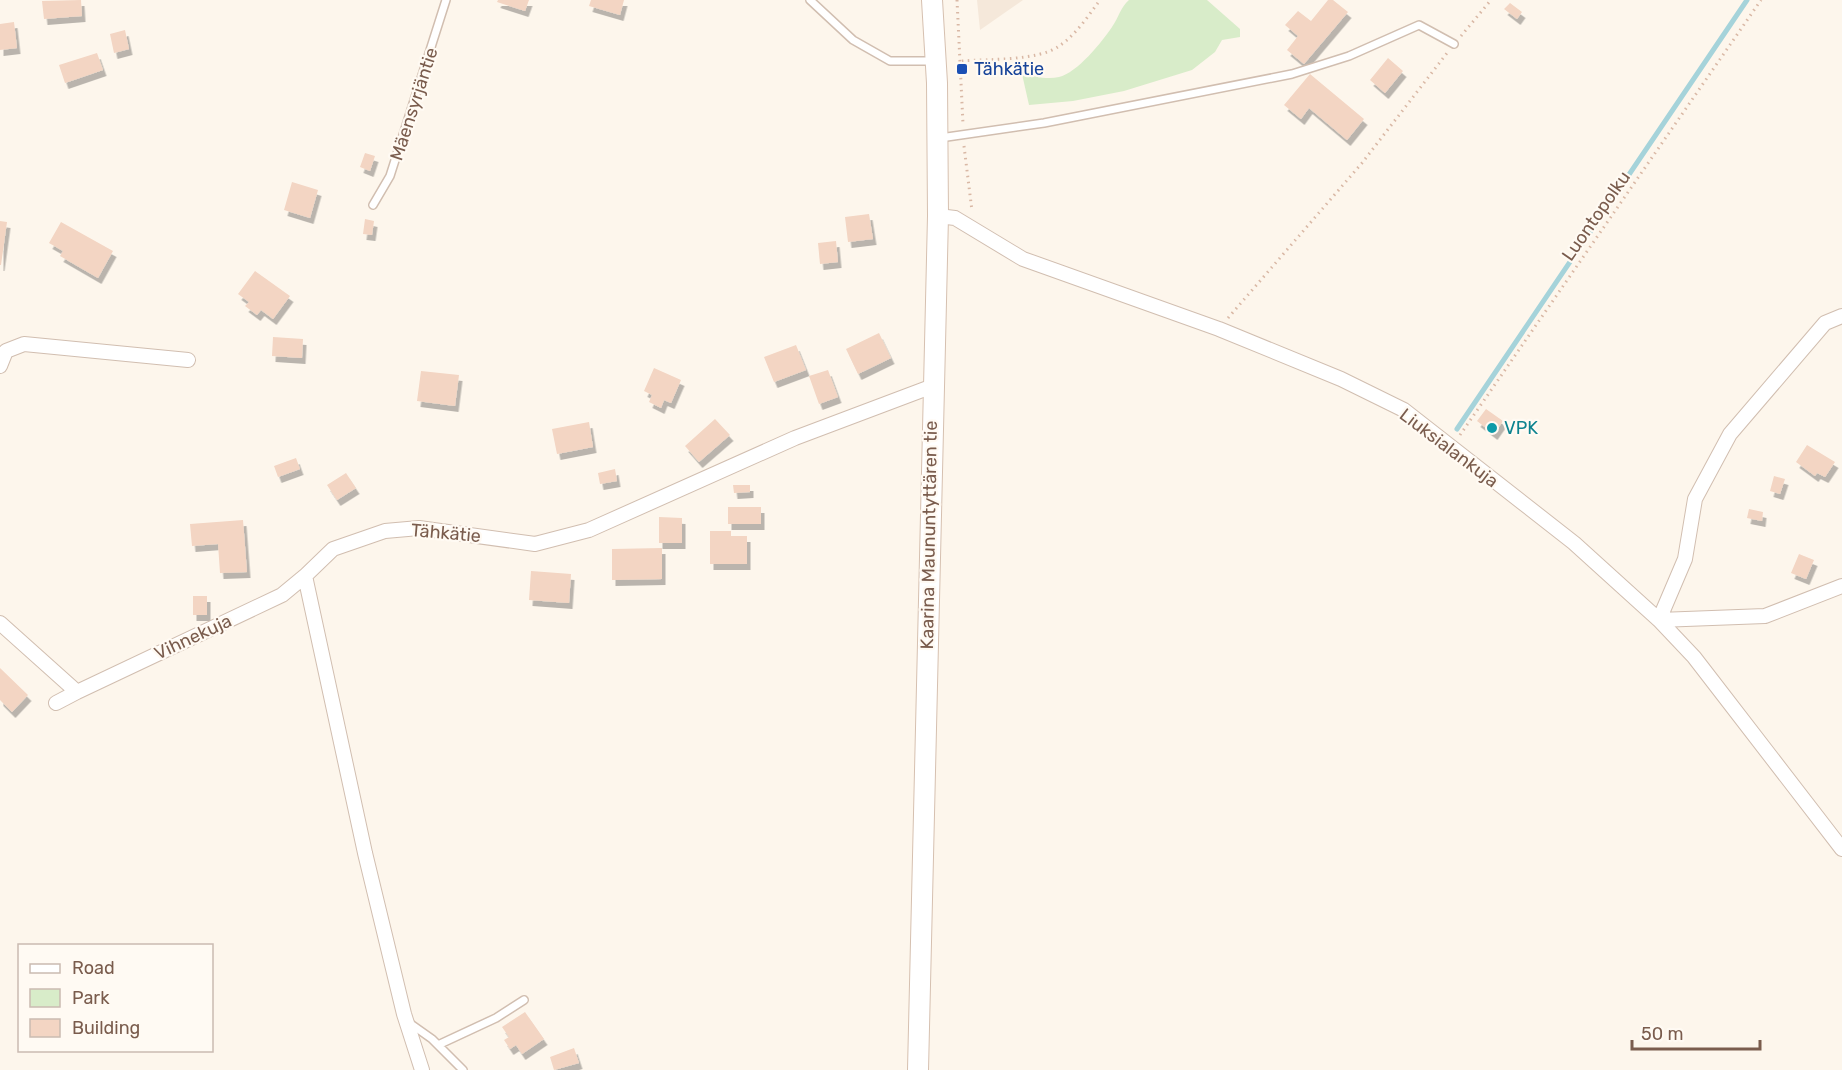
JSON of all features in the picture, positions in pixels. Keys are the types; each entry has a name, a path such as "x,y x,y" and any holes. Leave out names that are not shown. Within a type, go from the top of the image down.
{"main road":[{"name":"Kaarina Maununtyttären tie","path":"918,1070 938,216 936,61 932,0"}],"street":[{"name":"Liuksialankuja","path":"938,216 955,218 1023,259 1219,329 1341,380 1404,410 1574,543 1659,620 1694,657 1842,849"},
{"path":"1842,316 1825,323 1730,434 1695,499 1685,559 1659,620 1765,616 1842,586"},
{"path":"0,366 6,351 24,344 188,360"},
{"name":"Tähkätie","path":"305,576 333,549 385,531 419,528 535,544 589,530 795,438 933,386"},
{"path":"305,576 364,853 406,1021 422,1070"},
{"name":"Vihnekuja","path":"56,703 282,595 305,576"},
{"path":"0,624 77,692"}],"lane":[{"name":"Mäensyrjäntie","path":"374,205 390,176 446,0"},
{"path":"810,0 853,40 890,62 936,61"},
{"path":"938,138 1044,123 1292,74 1349,56 1419,25 1454,44"},
{"path":"438,1045 496,1018 524,1000"},
{"path":"406,1021 438,1045 463,1070"}],"path":[{"path":"957,0 962,61 964,135 974,230"},
{"path":"962,61 1039,54 1058,48 1071,36 1100,0"},
{"path":"1219,329 1362,163 1491,0"},
{"name":"Luontopolku","path":"1451,447 1761,0"}],"shaded area":[{"path":"977,0 1023,0 980,30"}],"green space":[{"path":"1129,0 1207,0 1240,29 1240,37 1222,40 1215,52 1192,70 1124,91 1073,101 1029,105 1022,74 1054,78 1073,70 1102,41"}],"building":[{"path":"81,0 82,16 44,19 42,1"},
{"path":"498,0 529,0 525,11 497,2"},
{"path":"591,0 624,0 620,15 589,6"},
{"path":"1328,0 1333,0 1348,12 1304,64 1287,50 1298,36 1285,25 1298,11 1311,21"},
{"path":"1510,3 1522,12 1517,19 1504,9"},
{"path":"14,22 17,48 0,50 0,24"},
{"path":"125,30 129,49 114,53 110,34"},
{"path":"97,53 103,70 65,83 59,65"},
{"path":"1388,58 1403,71 1385,93 1370,80"},
{"path":"1310,74 1364,119 1347,140 1309,108 1301,119 1284,105"},
{"path":"365,153 375,156 370,171 360,167"},
{"path":"292,182 318,190 310,218 284,210"},
{"path":"869,214 873,239 848,242 845,217"},
{"path":"365,219 374,221 372,235 363,234"},
{"path":"0,221 7,222 1,265 0,265"},
{"path":"61,222 113,251 98,278 60,256 63,251 49,243"},
{"path":"836,241 838,262 820,264 818,243"},
{"path":"255,271 290,296 273,319 261,310 257,315 245,306 249,302 238,294"},
{"path":"879,333 891,358 858,374 846,349"},
{"path":"273,337 303,339 302,358 272,356"},
{"path":"796,345 806,370 774,382 764,357"},
{"path":"654,368 681,380 671,403 664,400 661,408 649,402 652,395 644,391"},
{"path":"828,370 838,397 819,404 809,376"},
{"path":"421,371 459,375 455,406 417,401"},
{"name":"VPK","path":"1486,409 1503,421 1494,434 1477,421"},
{"path":"715,419 730,435 699,462 685,446"},
{"path":"589,422 593,447 557,454 552,429"},
{"path":"1807,445 1835,462 1825,477 1817,473 1815,476 1796,462"},
{"path":"296,458 300,469 278,477 274,466"},
{"path":"615,469 617,481 600,484 598,473"},
{"path":"346,473 356,488 337,500 327,485"},
{"path":"1774,476 1785,479 1780,494 1770,491"},
{"path":"733,485 750,485 750,492 734,493"},
{"path":"728,507 761,507 761,524 728,524"},
{"path":"1749,509 1763,512 1762,521 1747,518"},
{"path":"659,517 682,518 682,543 659,543"},
{"path":"243,520 247,572 220,573 218,544 192,546 190,524"},
{"path":"710,531 731,531 731,536 747,536 747,564 710,564"},
{"path":"662,548 662,579 612,580 612,549"},
{"path":"1799,554 1814,560 1806,579 1791,573"},
{"path":"531,571 571,574 569,603 529,600"},
{"path":"193,596 207,596 207,615 193,615"},
{"path":"0,668 28,695 12,712 0,700"},
{"path":"525,1012 544,1039 522,1054 516,1045 510,1049 504,1040 509,1037 502,1027"},
{"path":"574,1048 579,1063 554,1070 550,1057"}],"waterway":[{"path":"1457,429 1747,0"}],"place":[{"name":"Tähkätie","path":"962,69"},
{"name":"VPK","path":"1492,428"}]}
